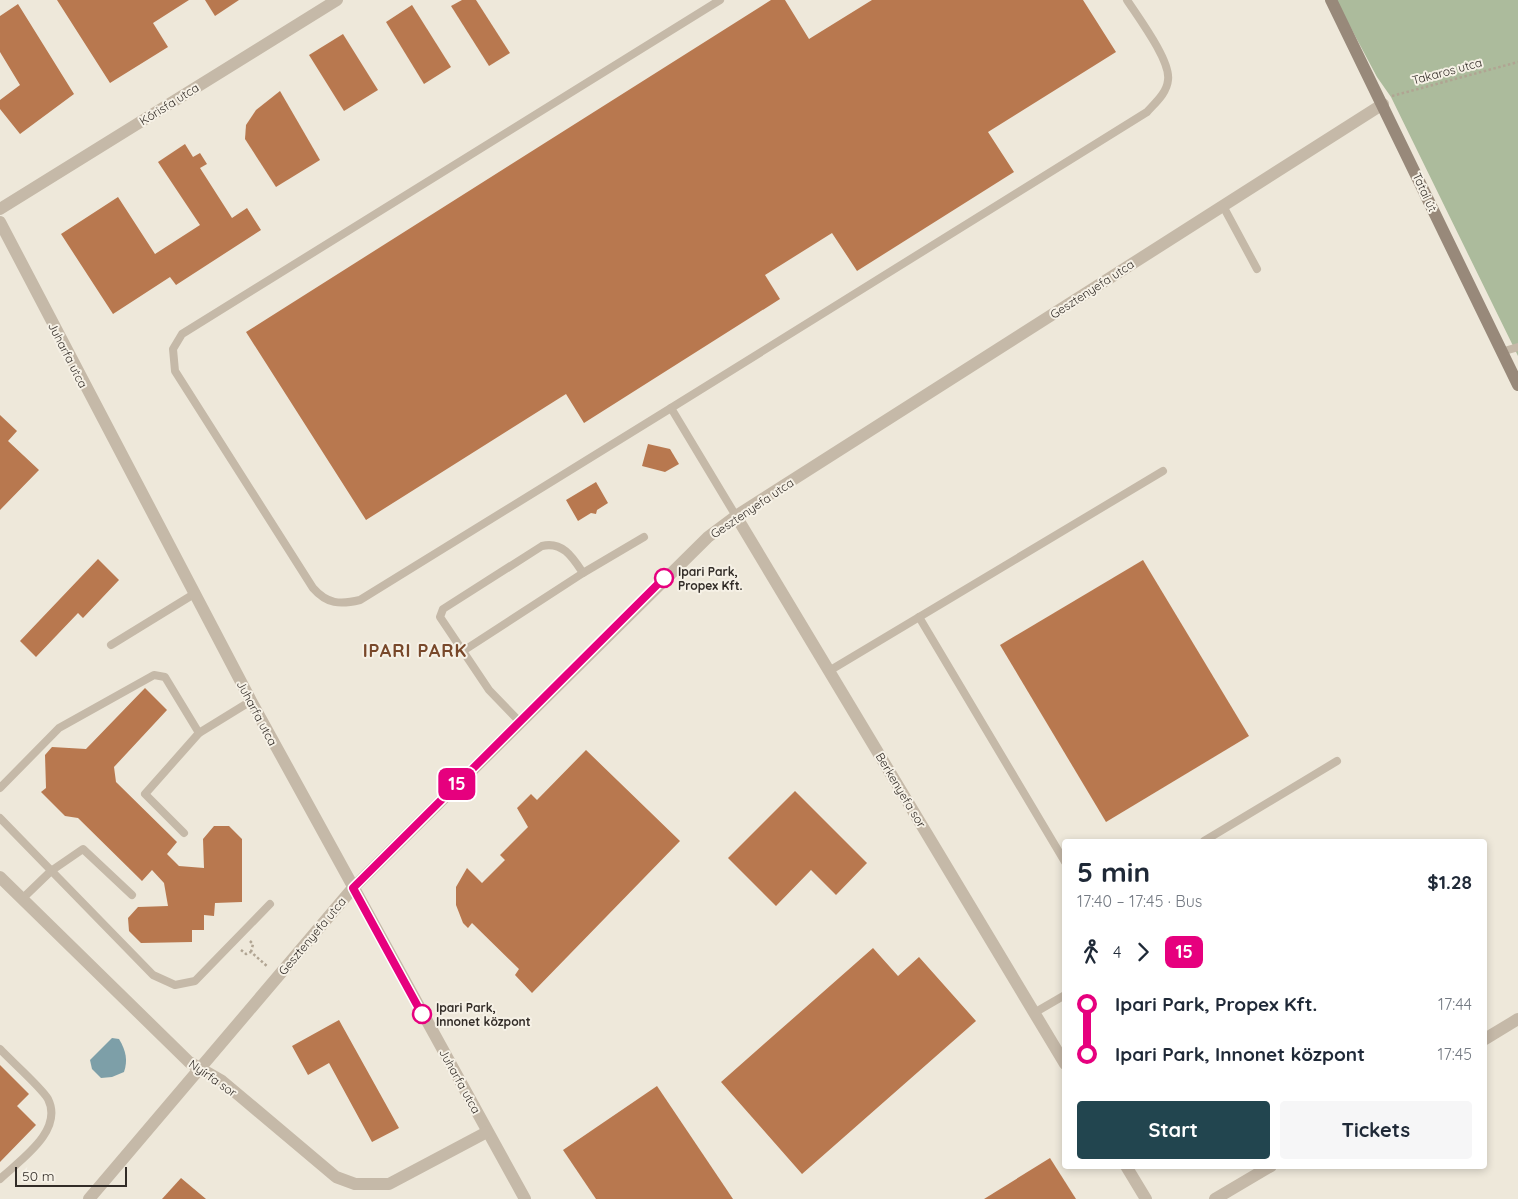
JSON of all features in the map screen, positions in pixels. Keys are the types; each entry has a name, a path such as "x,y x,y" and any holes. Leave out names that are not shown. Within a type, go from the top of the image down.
{"street":[{"name":"Kőrisfa utca","path":"0,209 337,0"},
{"name":"Tatai út","path":"1331,0 1518,385"},
{"name":"Gesztenyefa utca","path":"89,1199 353,888 519,721 708,537 736,516 1383,104"},
{"name":"Juharfa utca","path":"0,222 251,701 525,1199"},
{"name":"Berkenyefa sor","path":"736,516 1062,1059"},
{"name":"Nyírfa sor","path":"0,877 188,1062 222,1081 319,1165 336,1177 355,1184 389,1184 488,1132"},
{"path":"1487,1038 1518,1019"},
{"path":"1128,1169 1146,1199"},
{"path":"1220,1198 1265,1169"}],"lane":[{"path":"720,0 182,334 173,349 175,371 321,598 330,602 344,604 360,600 1147,112 1163,95 1169,79 1164,62 1127,0"},
{"path":"1222,206 1257,269"},
{"path":"1501,352 1518,348"},
{"path":"671,408 736,516"},
{"path":"830,671 1163,471"},
{"path":"463,651 583,573 644,537"},
{"path":"519,721 489,690 443,624 440,617 443,609 548,544 562,547 583,573"},
{"path":"111,645 194,594"},
{"path":"920,617 1062,857"},
{"path":"0,788 59,728 154,675 165,677 199,733"},
{"path":"184,833 145,794 199,733 251,701"},
{"path":"1207,839 1337,761"},
{"path":"0,818 153,975 175,985 195,981 270,904"},
{"path":"22,899 51,871 83,849 132,895"},
{"path":"1034,1013 1062,997"},
{"path":"0,1049 48,1099 53,1117 45,1134 0,1179"}],"path":[{"name":"Takaros utca","path":"1383,104 1401,92 1518,62"},
{"path":"244,940 250,940 253,944 251,952"},
{"path":"240,946 241,951 246,954 251,952"},
{"path":"251,952 279,976"}],"green space":[{"path":"1336,0 1518,0 1518,356 1391,97 1377,77"}],"water":[{"path":"112,1038 119,1039 126,1056 124,1072 112,1077 101,1078 92,1069 90,1060"}],"building":[{"path":"57,0 189,0 153,23 168,47 110,83"},
{"path":"205,0 239,0 215,16"},
{"path":"462,0 476,0 510,53 489,66 451,6"},
{"path":"771,0 785,0 809,39 872,0 1083,0 1116,52 988,132 1014,172 857,271 832,233 765,275 780,299 584,423 566,394 366,520 246,332"},
{"path":"18,4 74,94 20,134 0,109 0,100 20,85 0,52 0,16"},
{"path":"412,5 451,67 424,84 386,22"},
{"path":"343,34 378,90 344,111 309,55"},
{"path":"280,91 320,160 276,187 245,139 246,125 256,110"},
{"path":"185,144 193,157 200,153 207,164 200,168 232,218 247,208 261,230 176,285 170,277 113,314 61,234 118,197 155,254 200,225 158,162"},
{"path":"0,415 17,431 8,441 39,470 0,510"},
{"path":"648,444 670,449 679,464 665,472 642,466"},
{"path":"596,482 608,503 597,510 596,514 591,513 578,521 566,500"},
{"path":"98,559 119,580 83,618 78,613 36,657 20,641"},
{"path":"1143,560 1249,736 1106,822 1000,645"},
{"path":"145,688 167,710 114,767 116,782 177,842 167,854 179,866 204,868 203,839 214,826 229,826 242,839 242,902 215,903 214,916 204,915 204,930 192,930 192,942 141,943 129,931 128,918 138,907 168,906 164,883 152,870 142,881 78,818 65,816 41,792 46,788 45,755 52,747 86,749"},
{"path":"586,750 680,841 532,993 515,975 519,969 472,923 468,928 463,923 456,905 456,887 467,868 482,883 505,860 500,855 528,827 517,808 531,794 537,800"},
{"path":"795,791 867,863 836,895 811,870 776,906 728,858"},
{"path":"873,948 898,976 919,957 976,1021 802,1174 721,1082"},
{"path":"339,1020 399,1128 372,1142 329,1063 308,1075 292,1046"},
{"path":"0,1065 29,1094 17,1106 36,1125 0,1162"},
{"path":"657,1086 733,1199 596,1199 563,1150"},
{"path":"1050,1158 1076,1199 984,1199"},
{"path":"181,1178 206,1199 162,1199"}],"bus line":[{"name":"15","path":"422,1014 353,888 664,578"}],"place":[{"name":"Ipari Park, Propex Kft.","path":"664,578"},
{"name":"Ipari Park, Innonet központ","path":"422,1014"}],"district":[{"name":"IPARI PARK","path":"415,650"}]}
